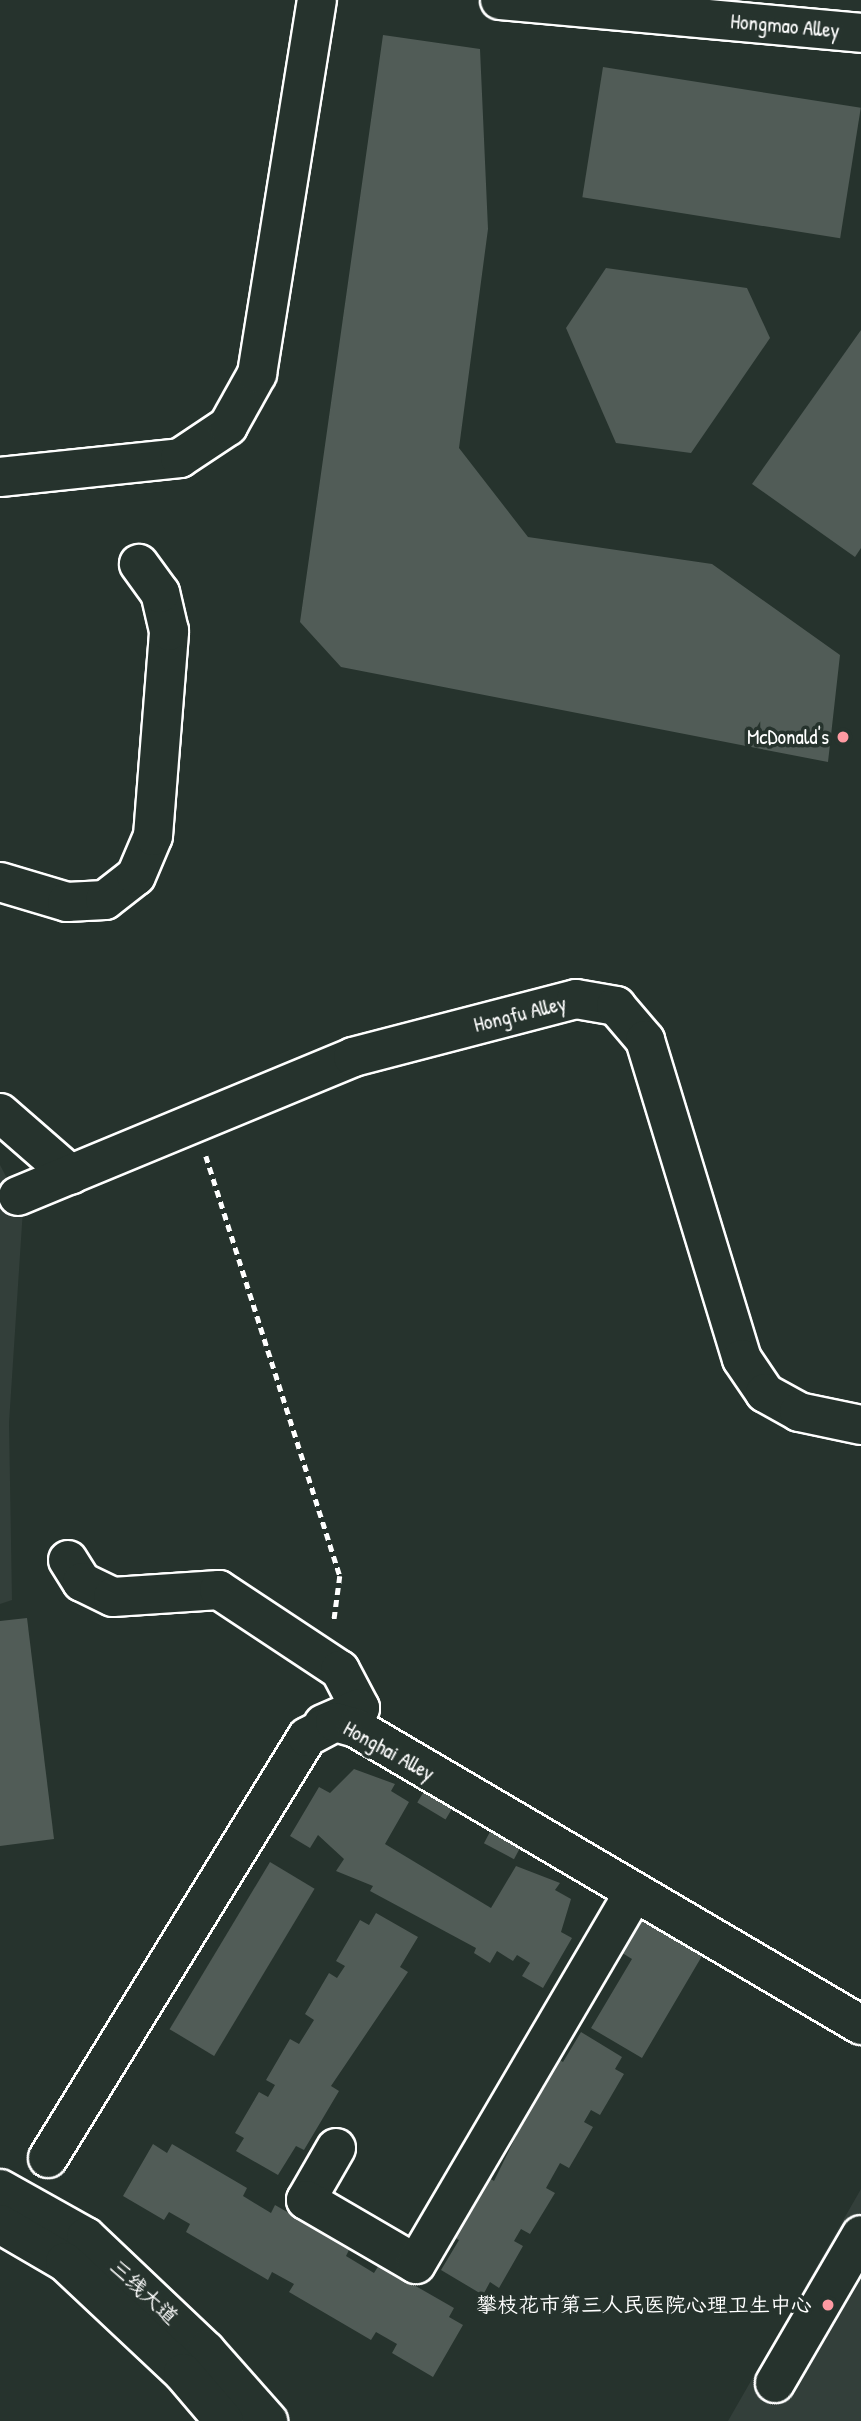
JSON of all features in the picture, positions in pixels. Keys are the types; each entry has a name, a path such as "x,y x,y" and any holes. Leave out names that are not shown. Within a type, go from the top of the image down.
{"street":[{"path":"0,477 180,458 229,426 257,374 317,0"},
{"name":"Hongmao Alley","path":"500,0 740,11 861,33"},
{"path":"0,882 67,902 105,900 140,866 153,836 169,631 160,593 139,564"},
{"name":"Hongfu Alley","path":"18,1196 353,1056 576,999 616,1006 645,1040 742,1359 765,1393 799,1412 861,1425"},
{"path":"0,1113 71,1175"},
{"path":"68,1560 82,1582 113,1597 219,1590 340,1670 359,1708 315,1729"},
{"name":"Honghai Alley","path":"48,2158 315,1729 346,1724 476,1811 633,1894 861,2025"},
{"path":"336,2148 306,2200 416,2264 633,1894"},
{"name":"三线大道","path":"0,2189 86,2237 206,2351 268,2421"},
{"name":"三线大道","path":"0,2224 65,2262 183,2372 224,2421"},
{"path":"775,2383 861,2235"}],"path":[{"path":"195,1122 340,1576 330,1612 339,1636 340,1670"}],"shaded area":[{"path":"0,1165 23,1209 9,1423 12,1600 0,1604"},
{"name":"攀枝花市第三人民医院心理卫生中心","path":"861,2189 861,2421 728,2421"}],"building":[{"path":"383,35 480,49 488,229 459,448 528,537 712,564 840,655 828,762 341,667 300,622"},
{"path":"603,67 861,108 840,238 582,197"},
{"path":"606,268 747,288 770,338 691,453 616,443 566,328"},
{"path":"861,330 861,548 855,557 752,484"},
{"path":"27,1618 54,1839 0,1846 0,1621"},
{"path":"354,1769 395,1784 391,1791 409,1802 385,1844 491,1908 516,1866 560,1883 555,1890 571,1899 561,1932 572,1938 543,1988 522,1976 530,1963 517,1955 513,1961 497,1951 490,1963 474,1953 476,1948 370,1891 373,1886 336,1871 344,1859 318,1835 310,1848 290,1836 319,1787 330,1793"},
{"path":"426,1788 454,1805 446,1820 417,1803"},
{"path":"491,1830 521,1846 514,1859 484,1843"},
{"path":"270,1862 315,1889 214,2056 170,2029"},
{"path":"376,1913 418,1937 400,1967 408,1972 331,2086 339,2091 304,2150 296,2146 278,2175 236,2151 244,2138 235,2133 259,2092 268,2097 275,2085 266,2080 290,2039 299,2044 314,2020 305,2014 329,1973 337,1978 345,1966 336,1961 360,1920 369,1925"},
{"path":"639,1918 702,1956 642,2058 591,2028 632,1959 619,1951"},
{"path":"581,2032 622,2057 615,2069 624,2074 600,2115 591,2110 584,2122 593,2127 569,2168 560,2163 546,2188 555,2193 530,2234 521,2229 514,2241 523,2246 499,2288 490,2282 483,2295 441,2270 459,2240 451,2235 486,2176 494,2181 555,2057 563,2062"},
{"path":"153,2144 167,2153 172,2144 247,2188 243,2196 271,2213 275,2205 350,2248 346,2256 374,2273 379,2265 454,2308 449,2317 463,2325 433,2377 392,2353 397,2344 376,2332 371,2340 289,2292 294,2284 272,2272 268,2280 186,2232 190,2224 169,2212 164,2220 123,2196"}],"place":[{"name":"McDonald's","path":"843,737"},
{"name":"攀枝花市第三人民医院心理卫生中心","path":"828,2305"}]}
